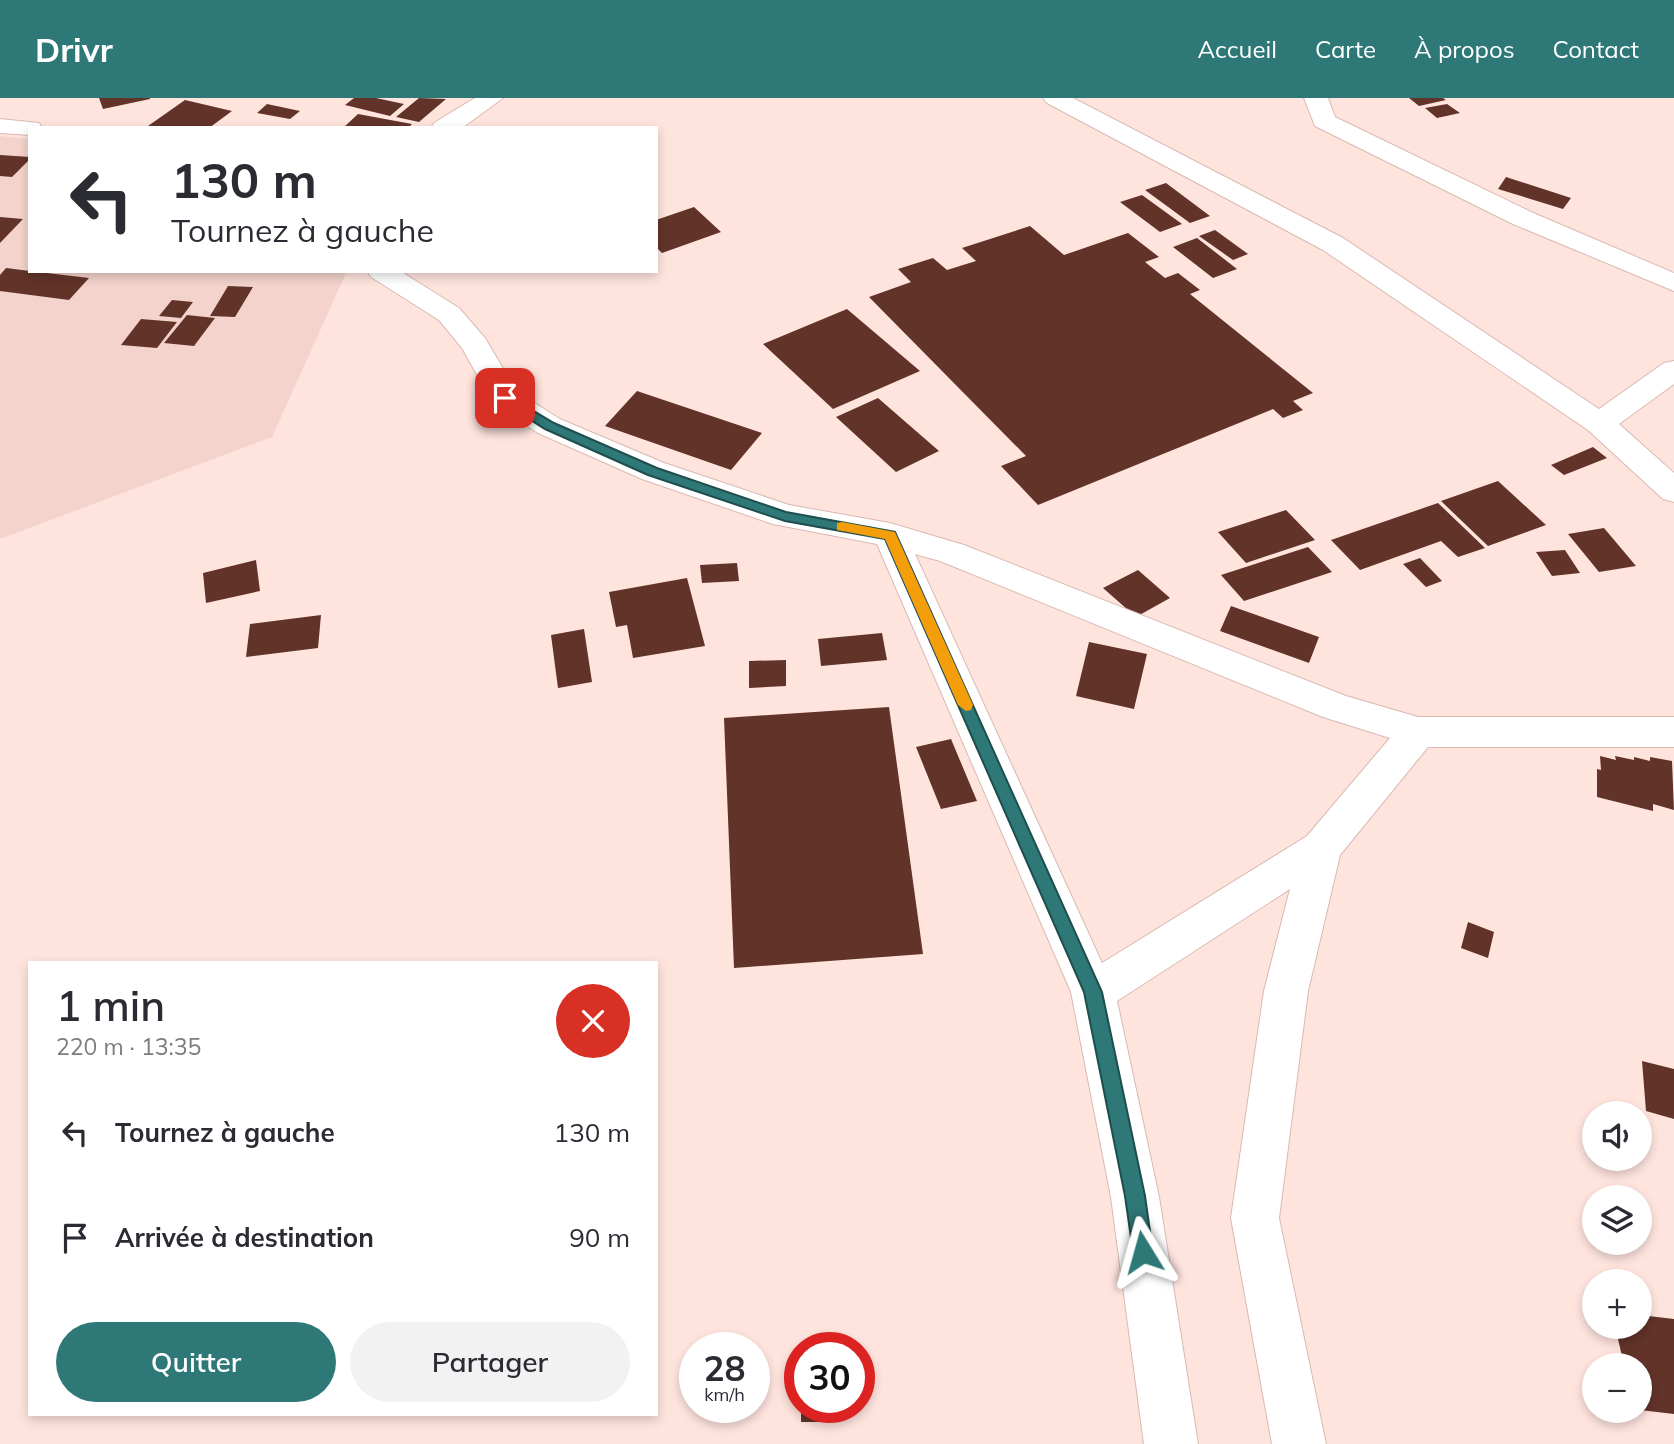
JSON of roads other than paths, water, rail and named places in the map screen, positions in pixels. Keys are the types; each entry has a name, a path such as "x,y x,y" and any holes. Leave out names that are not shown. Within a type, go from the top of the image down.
{"street":[{"path":"447,126 491,98"},
{"path":"1055,98 1333,244 1599,423 1674,491"},
{"path":"1316,98 1324,121 1522,218 1674,284"},
{"path":"0,126 28,128"},
{"path":"384,273 449,314 475,344 505,398 549,426 653,471 785,516 890,535 952,553 1336,708 1418,733 1674,732"},
{"path":"1599,423 1674,370"},
{"path":"890,535 1093,992 1135,1196 1171,1444"},
{"path":"1093,992 1321,848 1418,733"},
{"path":"1299,1444 1255,1218 1286,991 1321,848"}]}
